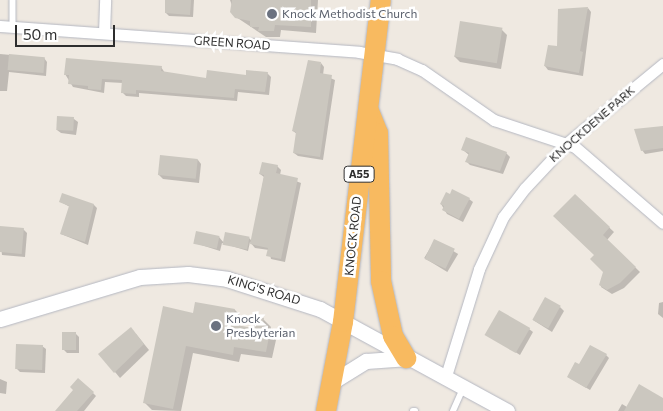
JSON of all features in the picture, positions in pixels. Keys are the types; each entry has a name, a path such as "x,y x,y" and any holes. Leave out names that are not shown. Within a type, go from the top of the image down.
{"highway":[{"name":"KNOCK ROAD","path":"326,411 344,322 367,107 381,0"},
{"path":"367,107 378,134 378,250 384,301 393,336 406,358"}],"street":[{"path":"104,33 105,0"},
{"name":"GREEN ROAD","path":"0,26 374,55 414,65 494,120 524,132 567,143"},
{"name":"KNOCKDENE PARK","path":"445,380 491,238 525,188 567,143 663,64"},
{"path":"567,143 663,223"},
{"name":"KING'S ROAD","path":"0,319 114,283 140,277 188,274 252,285 303,302 344,322 445,380 507,411"},
{"path":"332,382 366,361 406,358"}],"lane":[{"path":"13,0 13,27"},
{"path":"453,411 463,389"}],"building":[{"path":"165,0 191,0 190,15 165,13"},
{"name":"Knock Methodist Church","path":"232,0 311,0 311,27 275,25 274,31 258,31 259,27 250,27 250,21 235,18 230,12"},
{"path":"588,7 580,51 583,52 579,73 544,66 548,45 557,46 558,9"},
{"path":"460,21 502,28 497,63 454,57"},
{"path":"9,54 45,57 43,73 8,70"},
{"path":"66,58 162,66 161,71 206,78 207,70 246,75 246,70 268,72 265,92 235,89 234,98 136,90 136,94 121,93 122,80 102,79 101,90 88,89 88,86 68,84 69,75 64,75"},
{"path":"308,60 321,62 320,73 332,75 320,157 293,153 296,132 292,131"},
{"path":"57,116 74,117 73,131 56,130"},
{"path":"663,126 663,148 641,151 634,129"},
{"path":"466,137 507,152 500,171 465,162 469,153 461,150"},
{"path":"160,155 198,159 196,179 158,175"},
{"path":"262,162 278,165 276,173 298,178 281,259 266,256 268,248 250,244 264,175 259,174"},
{"path":"452,189 470,198 459,219 442,210 444,206 440,204 446,192 450,194"},
{"path":"62,193 94,204 85,242 60,234 69,206 59,202"},
{"path":"575,194 610,227 603,235 636,267 620,283 607,290 599,285 603,272 590,259 594,255 553,216"},
{"path":"0,226 24,228 22,254 0,252"},
{"path":"196,231 219,236 217,249 193,244"},
{"path":"225,232 250,237 247,250 223,245"},
{"path":"434,239 455,249 446,269 425,259"},
{"path":"545,297 561,306 548,328 532,320"},
{"path":"195,302 235,309 232,324 252,328 254,316 264,318 262,330 270,332 266,352 234,347 233,355 186,346 173,409 143,403 163,306 193,313"},
{"path":"499,310 530,328 516,353 484,335"},
{"path":"131,327 144,344 114,373 98,354"},
{"path":"62,332 76,332 76,350 62,350"},
{"path":"16,344 43,345 42,370 15,369"},
{"path":"590,345 607,354 586,388 567,377 575,362 579,364"},
{"path":"78,378 94,392 77,411 55,411 73,390 70,387"},
{"path":"639,384 663,398 663,411 624,411"}],"place":[{"name":"Knock Methodist Church","path":"272,14"},
{"name":"Knock Presbyterian","path":"216,326"}]}
